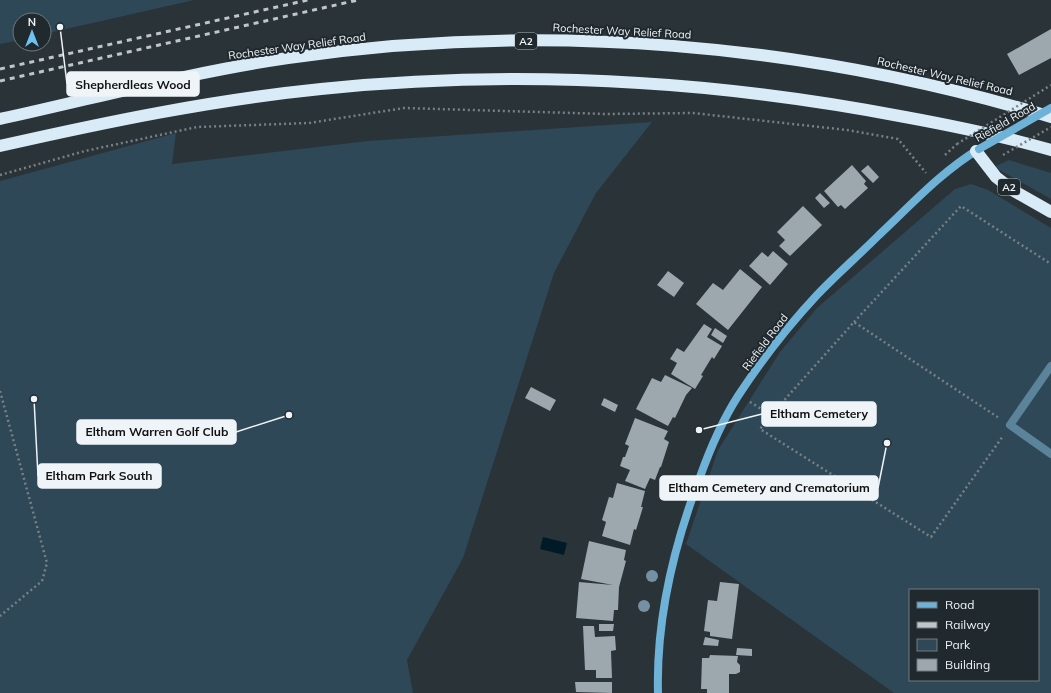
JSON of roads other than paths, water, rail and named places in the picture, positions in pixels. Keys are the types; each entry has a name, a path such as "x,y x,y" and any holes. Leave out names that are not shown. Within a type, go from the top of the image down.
{"highway":[{"name":"Rochester Way Relief Road","path":"0,119 206,72 289,58 420,44 514,40 604,41 694,47 765,56 878,74 1009,104 1051,117"},
{"path":"0,146 80,128 205,104 321,89 430,81 566,79 686,86 751,92 845,105 971,129 1051,150"},
{"name":"A2","path":"978,150 996,177 1014,191 1051,212"}],"street":[{"name":"Riefield Road","path":"658,693 662,624 676,550 691,501 708,454 738,396 792,324 818,294 934,183 978,150 1051,108"}],"lane":[{"path":"1051,366 1010,425 1051,454"}],"railway":[{"path":"0,69 308,0"},
{"path":"0,81 358,0"}],"place":[{"name":"Shepherdleas Wood","path":"60,27"},
{"name":"Eltham Park South","path":"34,399"},
{"name":"Eltham Warren Golf Club","path":"289,415"},
{"name":"Eltham Cemetery","path":"699,430"},
{"name":"Eltham Cemetery and Crematorium","path":"887,443"}]}
